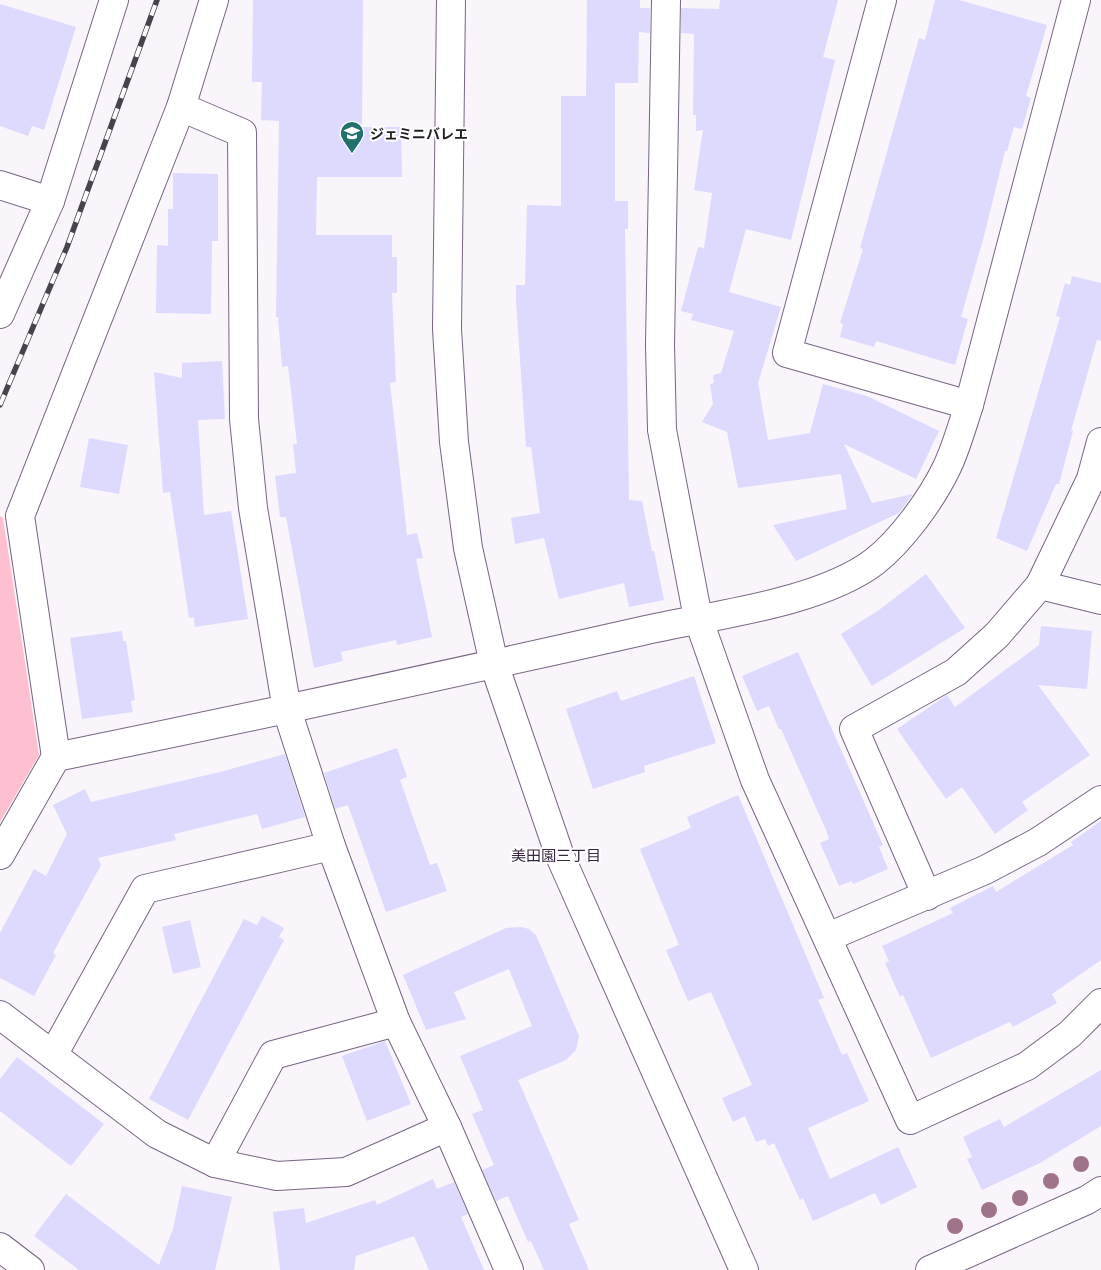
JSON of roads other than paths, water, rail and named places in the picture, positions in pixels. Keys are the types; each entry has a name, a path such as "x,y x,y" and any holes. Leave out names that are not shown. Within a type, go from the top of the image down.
{"street":[{"path":"0,314 50,201 114,0"},
{"path":"0,855 56,757 20,516 182,107 214,0"},
{"path":"451,0 447,329 453,432 468,548 494,664 560,856 744,1270"},
{"path":"666,0 660,345 662,430 698,618 755,780 910,1120 1026,1066 1070,1034 1101,1003"},
{"path":"882,0 787,353 969,405"},
{"path":"56,757 288,710 698,618 790,600 833,584 874,562 912,523 946,469 969,405 1076,0"},
{"path":"182,107 242,133 244,419 253,508 288,710 331,846 396,1022 447,1127 509,1270"},
{"path":"0,185 50,201"},
{"path":"927,896 854,729 956,672 997,635 1040,585 1091,479 1101,442"},
{"path":"1040,585 1101,600"},
{"path":"828,937 985,870 1038,842 1101,800"},
{"path":"53,1055 145,889 331,846"},
{"path":"0,1015 157,1134 216,1163 277,1176 346,1172 447,1127"},
{"path":"216,1163 272,1055 396,1022"},
{"path":"930,1270 1087,1200 1101,1190"},
{"path":"0,1247 30,1270"}],"railway":[{"path":"0,405 67,247 157,0"}],"place":[{"name":"ジェミニバレエ","path":"352,154"}],"district":[{"name":"美田園三丁目","path":"556,855"}]}
